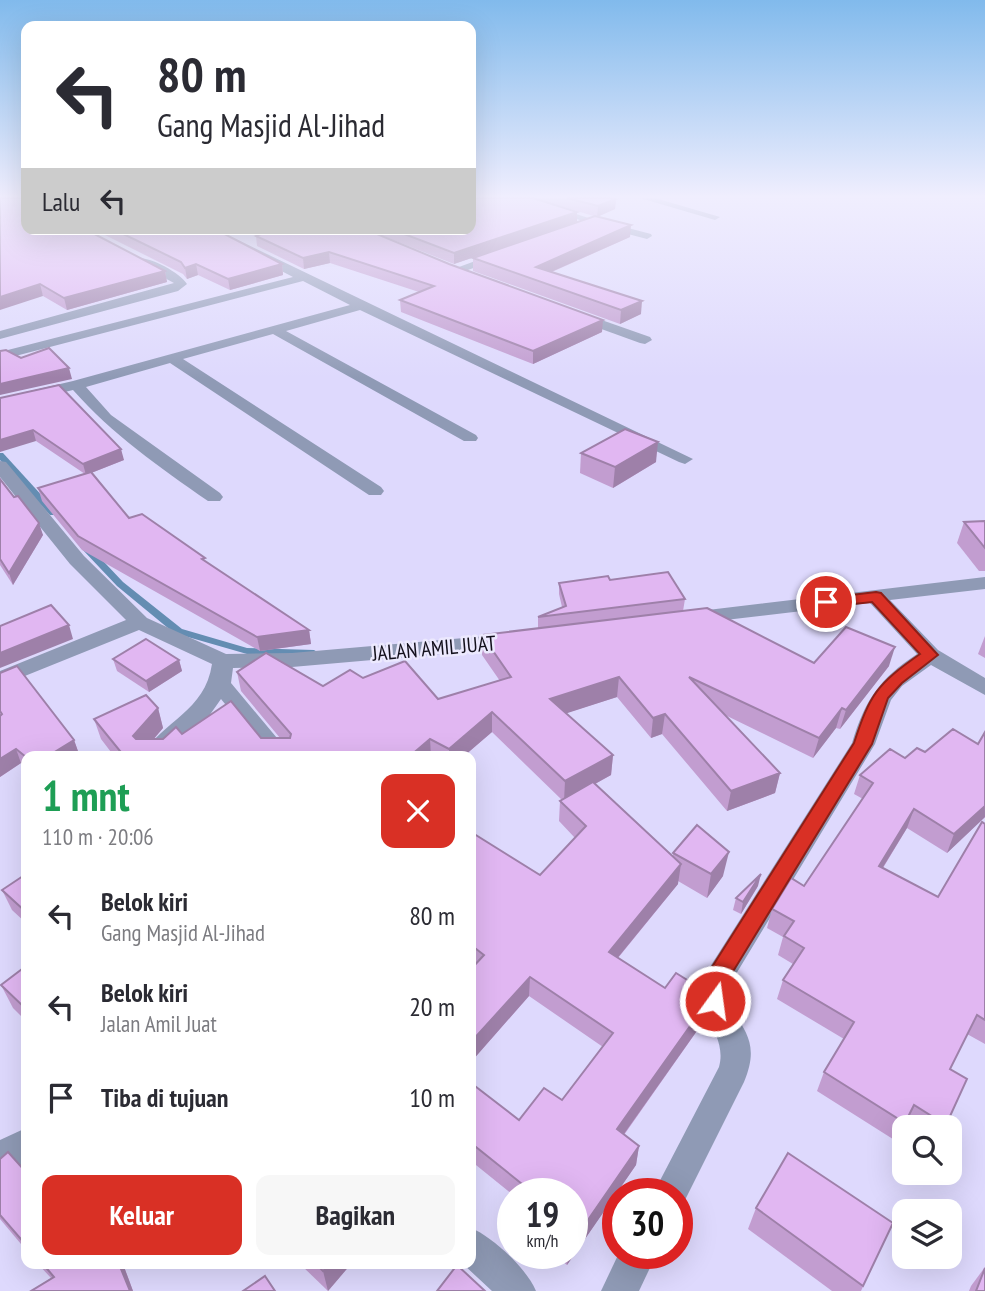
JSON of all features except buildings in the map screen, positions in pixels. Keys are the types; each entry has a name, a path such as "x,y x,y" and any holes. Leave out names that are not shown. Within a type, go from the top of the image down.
{"street":[{"path":"0,335 181,284 178,279 137,258"},
{"path":"267,258 360,306 685,459"},
{"path":"477,279 448,269 487,258"},
{"path":"0,356 306,277"},
{"path":"0,403 277,331 360,306"},
{"path":"560,309 645,340"},
{"path":"0,316 18,330"},
{"path":"277,331 471,438"},
{"path":"173,359 375,491"},
{"path":"76,385 106,418 153,455 214,497"},
{"name":"JALAN AMIL JUAT","path":"0,466 77,560 140,622 221,673 292,660 532,638"},
{"path":"671,621 985,583"},
{"path":"876,597 930,655 985,688"},
{"path":"0,679 140,622"},
{"path":"678,1178 733,1071 737,1057 737,1048 715,1001 716,981 863,744 874,706 881,695 896,679 930,655"},
{"path":"159,751 201,711 221,673 276,751"},
{"path":"0,1158 21,1148"},
{"path":"476,1251 518,1291"},
{"path":"619,1291 631,1269"}],"waterway":[{"path":"0,455 53,513"},
{"path":"85,547 120,584 178,631 247,651 314,653"}],"route":[{"path":"715,1001 713,995 716,981 863,744 874,706 889,685 930,655 876,597 826,602"}]}
